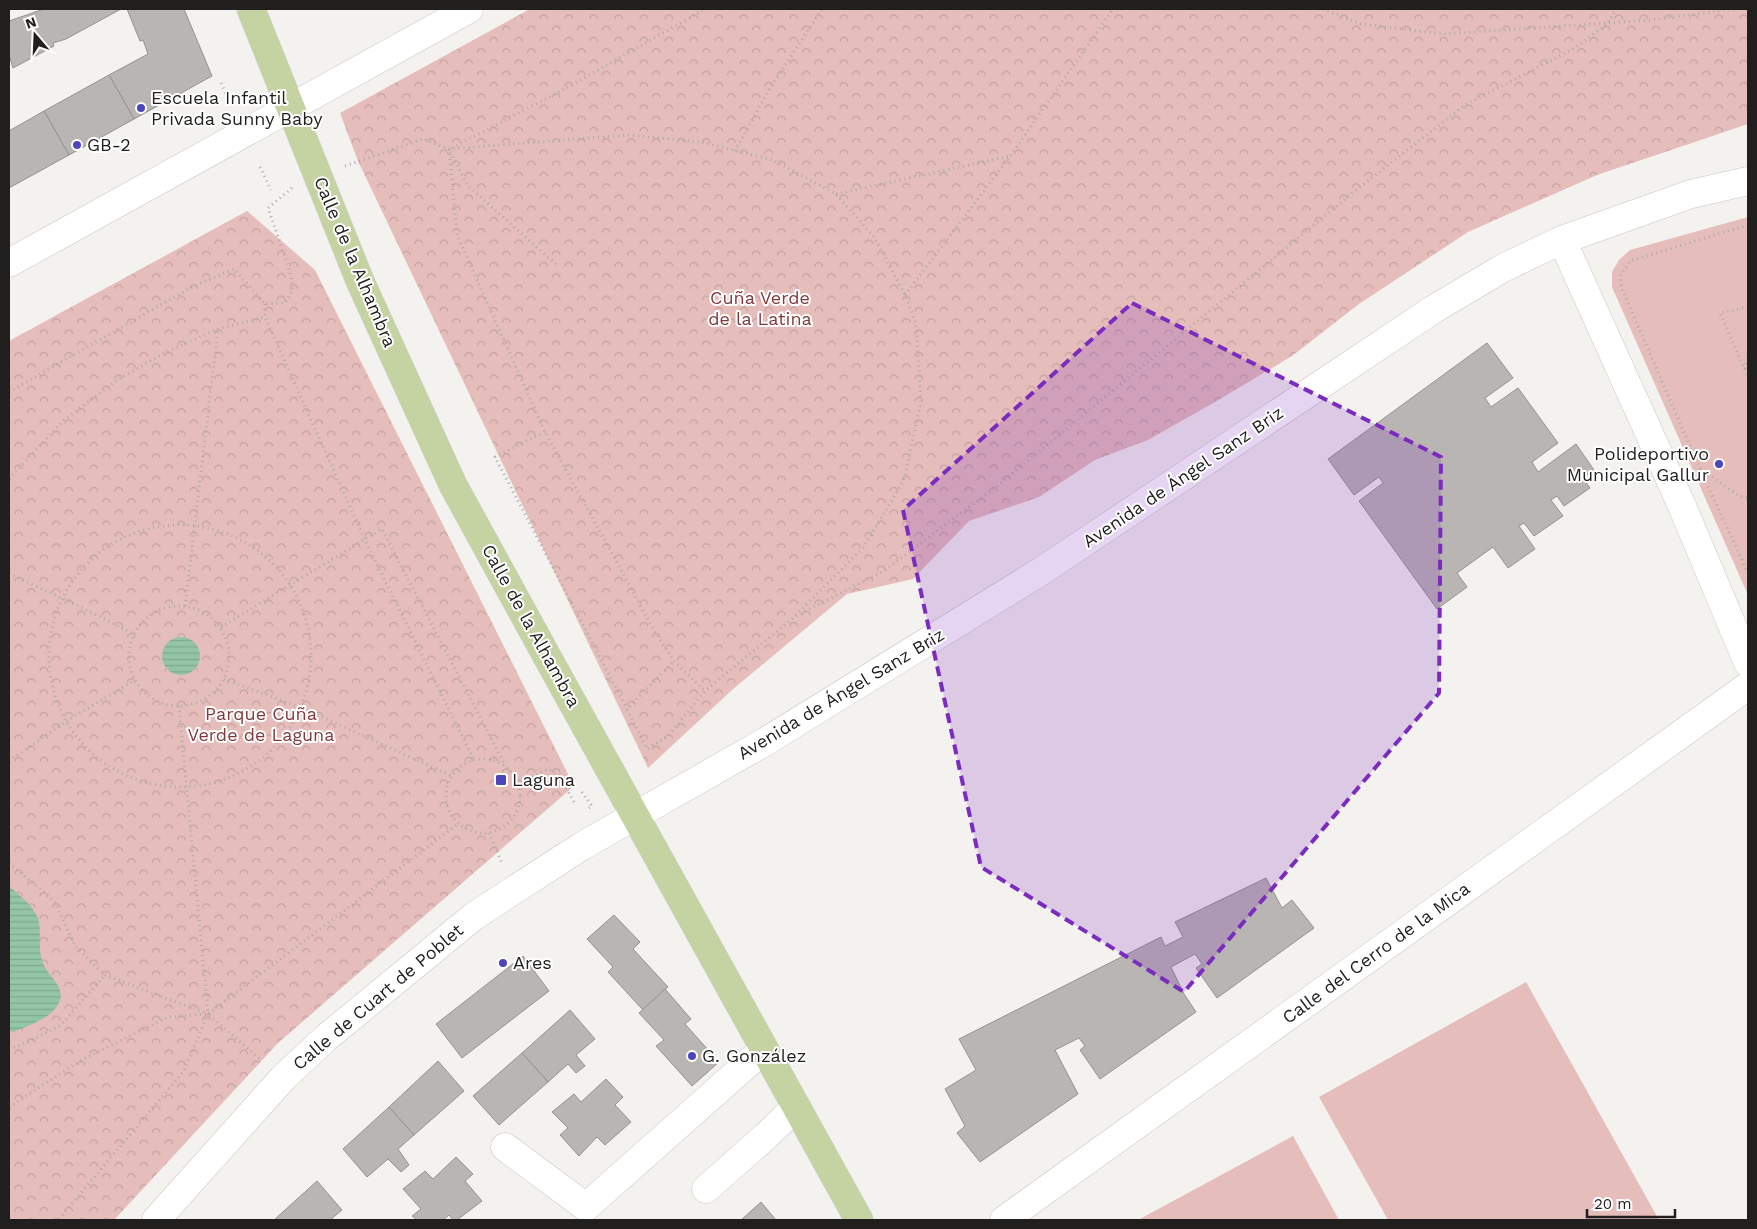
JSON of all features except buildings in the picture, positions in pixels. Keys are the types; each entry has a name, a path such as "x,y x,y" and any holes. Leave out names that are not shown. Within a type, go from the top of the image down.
{"main road":[{"name":"Calle de la Alhambra","path":"251,9 292,106 324,193 360,281 453,485 860,1220"}],"street":[{"path":"9,263 469,9"},
{"name":"Avenida de Ángel Sanz Briz","path":"635,815 764,743 1040,572 1434,309 1504,268 1562,240 1691,194 1748,181"},
{"path":"1562,240 1682,506 1748,663"},
{"name":"Calle del Cerro de la Mica","path":"1004,1220 1748,686"},
{"name":"Calle de Cuart de Poblet","path":"156,1220 282,1078 327,1037 473,917 582,846 635,815"},
{"path":"505,1147 586,1207 764,1049"},
{"path":"706,1189 796,1107"}],"path":[{"path":"449,150 572,85 705,9"},
{"path":"735,151 769,90 822,9"},
{"path":"905,295 1011,156 1113,9"},
{"path":"1323,9 1362,24 1443,34 1649,20 1735,9"},
{"path":"792,619 884,571 1002,482 1360,187 1465,105 1575,48 1608,23 1616,9"},
{"path":"221,83 230,103"},
{"path":"358,161 422,138 449,150 628,135 701,142 773,160 836,194 874,237 905,295 916,324 921,402 904,480 863,548 792,619 705,691 668,736 647,749 495,457 546,432"},
{"path":"449,150 468,186 558,266"},
{"path":"449,150 457,235 546,432 655,632 674,661 705,691"},
{"path":"836,194 1011,156"},
{"path":"260,167 271,190"},
{"path":"265,304 284,303 293,290 290,271 268,208 290,189"},
{"path":"1748,225 1630,261 1620,276 1622,289 1699,467 1748,572"},
{"path":"9,392 192,287 234,269 265,304 266,317 364,538 474,760"},
{"path":"1748,307 1720,313 1748,378"},
{"path":"9,479 63,421 116,381 164,353 218,328 266,317"},
{"path":"185,606 218,328"},
{"path":"1745,369 1748,353"},
{"path":"1745,369 1748,365"},
{"path":"1699,467 1739,496 1748,498"},
{"path":"196,525 232,535 241,540 265,555 291,583 305,612 312,644 311,677 302,708 283,740 255,764 223,781 187,788 151,785 117,772 88,751 66,722 53,692 48,661 51,628 62,598 85,565 117,540 155,527 196,525"},
{"path":"220,627 364,538 382,529 505,765 513,773 519,784 521,796 518,809 512,820 502,828 490,833 478,833 467,830 458,824 451,815 446,800 447,785 452,776 465,763 474,760 484,758 495,760 505,765"},
{"path":"9,574 134,634"},
{"path":"185,606 199,610 211,617 220,627 227,639 229,666 224,679 216,690 205,699 193,704 179,706 166,704 154,699 143,691 135,680 130,665 130,650 134,634 143,622 155,612 170,607 185,606"},
{"path":"627,709 674,661"},
{"path":"224,679 302,708 452,776"},
{"path":"9,761 66,722 135,680"},
{"path":"58,1220 184,1071 208,1014 179,706"},
{"path":"519,784 548,769 559,775 574,802"},
{"path":"9,1107 78,1062 168,1017 208,1014 458,824"},
{"path":"9,863 54,900 75,946 105,975 208,1014 282,1078"},
{"path":"9,1049 29,1042 61,1025 105,975"}],"highlighted area":[{"path":"1132,303 1441,457 1439,693 1184,992 981,867 903,510"}],"green space":[{"name":"Cuña Verde de la Latina","path":"530,9 1748,9 1748,124 1597,175 1468,232 1359,304 1292,356 1215,402 1148,440 1095,460 1039,497 969,521 913,579 847,594 732,690 648,768 358,161 340,113"},
{"name":"Parque Cuña Verde de Laguna","path":"247,211 315,270 574,786 278,1043 114,1220 9,1220 9,341"},
{"name":"Polideportivo Municipal Gallur","path":"1748,217 1748,595 1612,287 1612,272 1619,260 1630,250"},
{"path":"1526,982 1659,1220 1388,1220 1319,1097"},
{"path":"1293,1136 1339,1220 1138,1220"}],"shaded area":[{"path":"181,637 194,643 200,656 194,669 181,675 168,669 162,656 168,643"},
{"path":"9,886 27,902 36,914 39,926 41,957 45,967 58,985 61,995 57,1006 47,1016 13,1032 9,1030"}],"place":[{"name":"Escuela Infantil Privada Sunny Baby","path":"141,108"},
{"name":"GB-2","path":"77,145"},
{"name":"Polideportivo Municipal Gallur","path":"1719,464"},
{"name":"Laguna","path":"501,780"},
{"name":"Ares","path":"503,963"},
{"name":"G. González","path":"692,1056"}]}
